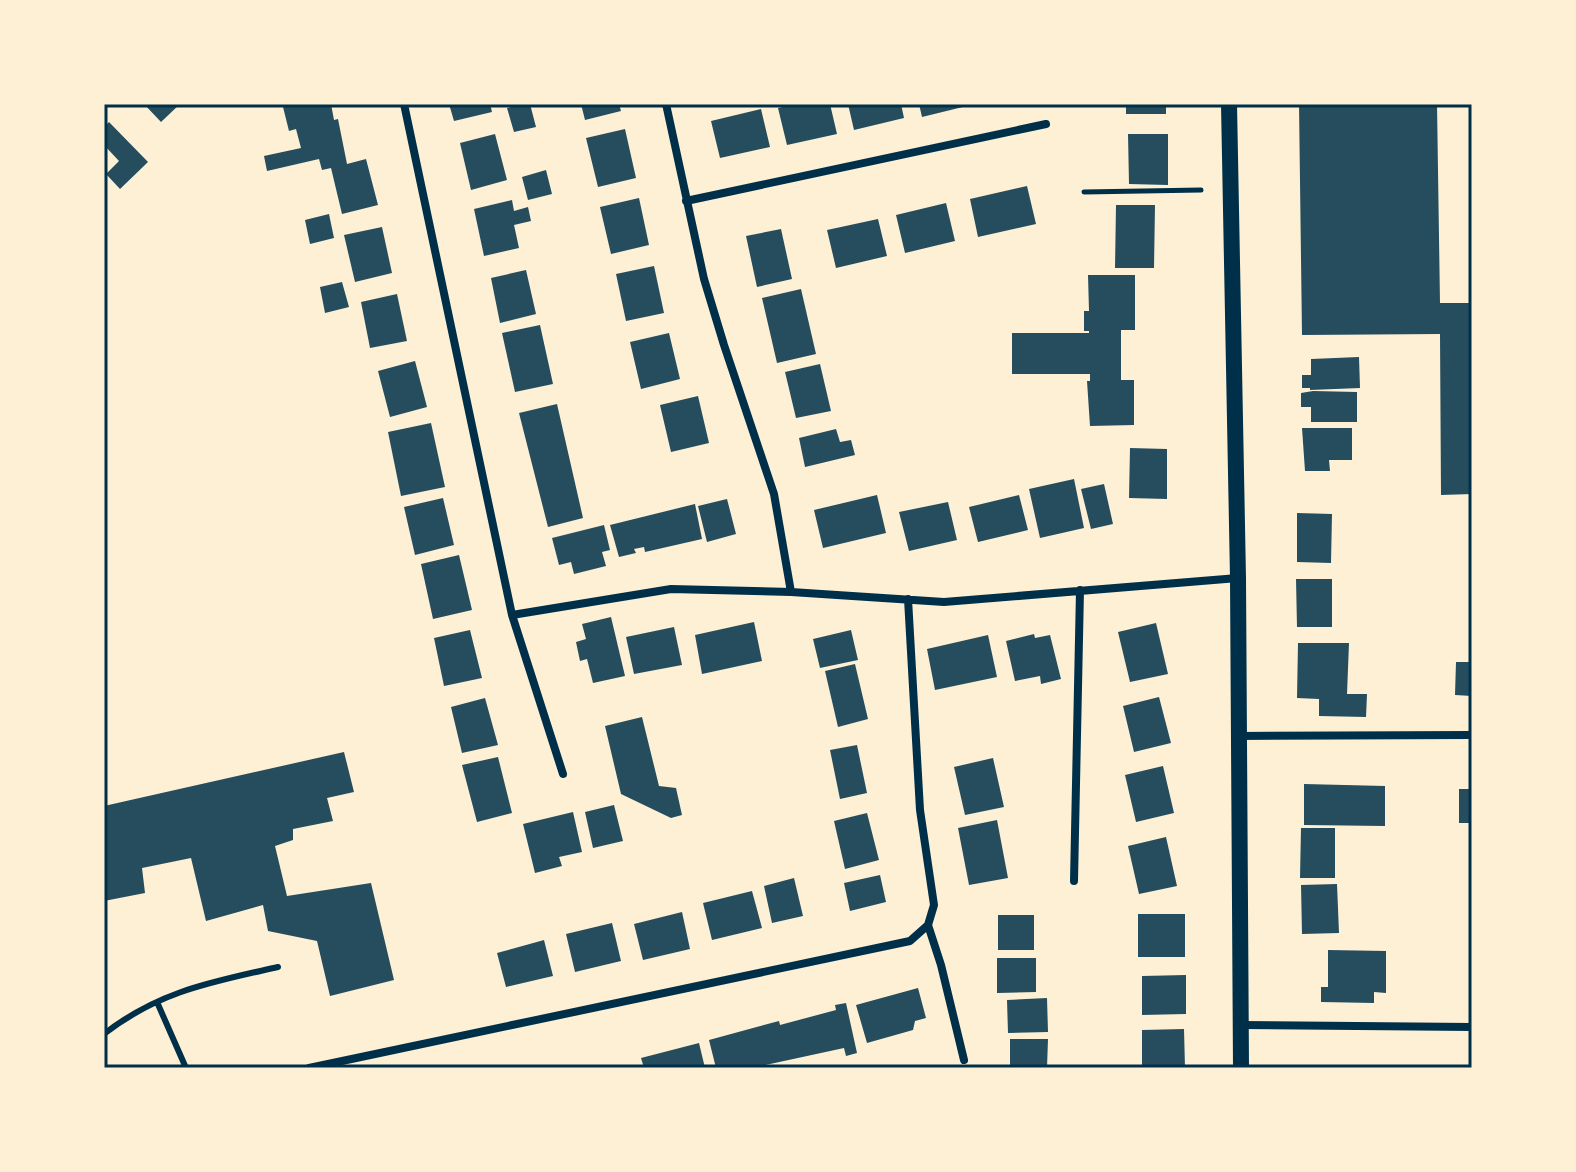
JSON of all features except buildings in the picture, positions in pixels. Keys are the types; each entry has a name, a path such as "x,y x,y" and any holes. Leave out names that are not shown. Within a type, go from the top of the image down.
{"main road":[{"path":"1229,104 1238,578 1241,1068"}],"street":[{"path":"404,104 512,615 563,774"},
{"path":"666,104 686,201 720,332 774,494 791,592"},
{"path":"686,201 1046,124"},
{"path":"512,615 671,589 791,592 944,602 1238,578"},
{"path":"1074,881 1080,590"},
{"path":"309,1068 910,941 928,925 934,905 920,810 908,599"},
{"path":"1237,736 1472,735"},
{"path":"928,925 965,1064"},
{"path":"1241,1025 1472,1027"}],"lane":[{"path":"104,1034 130,1013 193,986 278,967"},
{"path":"157,1002 186,1068"}],"path":[{"path":"1084,192 1201,190"}]}
